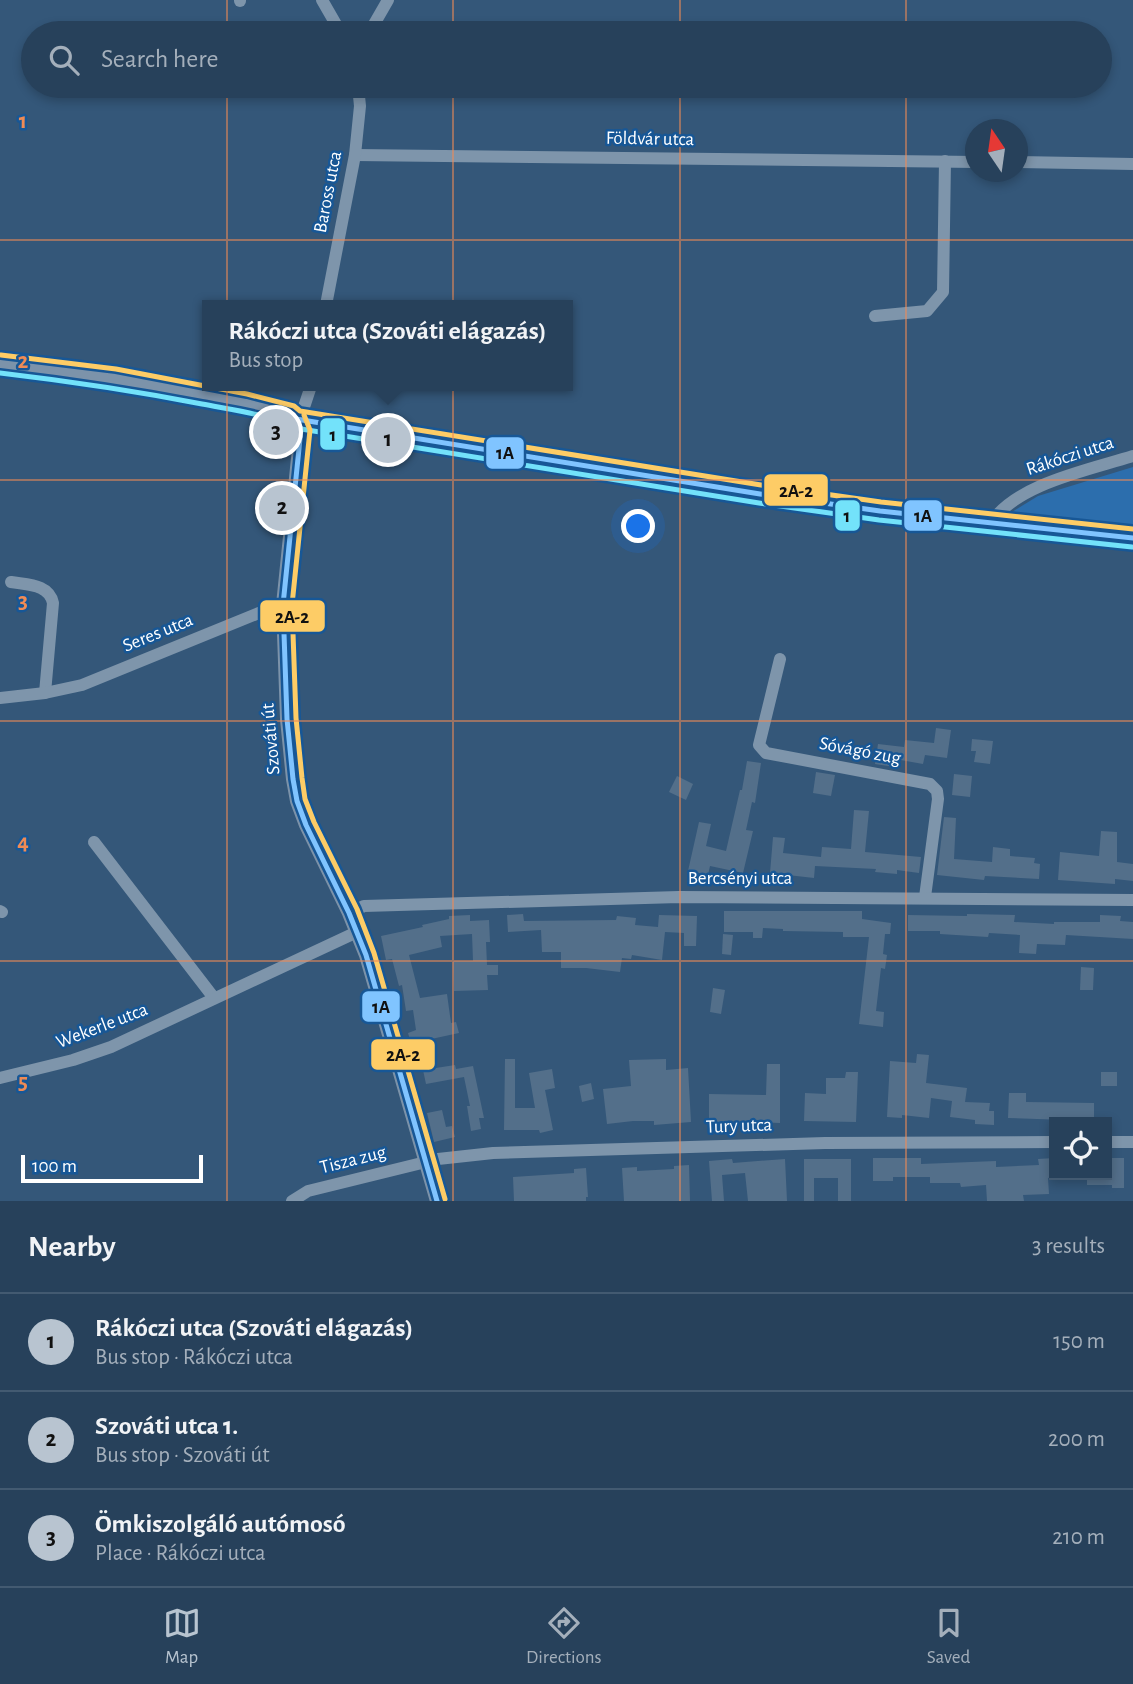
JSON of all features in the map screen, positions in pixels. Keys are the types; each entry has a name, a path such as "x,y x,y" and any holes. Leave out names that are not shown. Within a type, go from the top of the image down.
{"main road":[{"path":"0,364 114,378 284,412 296,419"},
{"name":"Szováti út","path":"296,419 301,429 284,606 287,719 297,801 318,853 349,913 372,973 437,1201"}],"street":[{"path":"322,0 334,21"},
{"path":"376,21 388,0"},
{"name":"Baross utca","path":"327,300 355,155 359,98"},
{"name":"Földvár utca","path":"355,155 965,162"},
{"path":"875,316 927,311 943,292 945,161"},
{"path":"1028,162 1133,164"},
{"path":"309,391 303,410 296,419 760,494 1133,538"},
{"name":"Rákóczi utca","path":"991,523 1003,506 1026,491 1133,456"},
{"path":"11,582 46,589 51,594 53,603 45,694"},
{"name":"Seres utca","path":"0,698 45,694 82,685 276,606 284,606"},
{"name":"Sóvágó zug","path":"780,659 759,745 766,753 930,784 937,791 925,897"},
{"path":"94,842 214,998"},
{"name":"Bercsényi utca","path":"349,913 364,906 678,897 1133,900"},
{"name":"Wekerle utca","path":"0,1078 91,1055 356,932"},
{"name":"Tury utca","path":"426,1162 493,1153 825,1143 1049,1142"},
{"path":"1112,1142 1133,1142"},
{"name":"Tisza zug","path":"292,1201 308,1191 426,1162"}],"shaded area":[{"path":"1133,467 1133,528 1004,517 1038,496"}],"building":[{"path":"266,420 288,426 286,443 264,440"},
{"path":"936,728 951,730 947,758 925,755 923,764 895,759 895,767 875,764 878,744 904,747 905,740 934,743"},
{"path":"972,739 993,741 990,764 974,762 976,751 971,751"},
{"path":"747,761 761,763 755,803 752,802 746,830 753,831 743,873 710,866 708,875 688,871 699,822 711,824 706,846 726,851"},
{"path":"816,772 835,775 831,796 813,793"},
{"path":"954,774 972,776 970,797 952,795"},
{"path":"677,776 693,784 686,800 669,792"},
{"path":"854,810 869,811 865,852 921,857 919,873 897,870 897,874 875,872 876,869 815,866 814,878 770,873 773,837 785,838 783,853 821,857 822,847 851,849"},
{"path":"944,817 956,818 954,859 992,862 993,847 1010,849 1010,856 1035,858 1034,863 1040,864 1039,879 985,876 984,880 937,875"},
{"path":"1101,831 1117,832 1117,862 1133,864 1133,881 1115,879 1115,884 1058,880 1060,852 1099,856"},
{"path":"724,911 862,911 862,919 891,923 890,934 885,934 883,954 887,955 885,969 881,968 876,1011 884,1012 883,1027 859,1024 869,937 843,937 843,932 763,928 762,938 753,938 753,932 724,932"},
{"path":"523,914 524,921 616,920 617,916 636,918 635,925 658,927 659,915 697,916 696,946 684,946 684,933 665,932 662,960 632,955 631,959 622,958 620,972 561,968 561,952 542,952 541,930 508,932 507,915"},
{"path":"470,915 470,921 489,920 487,965 498,965 498,975 487,975 488,990 454,991 453,961 473,961 472,934 440,936 442,947 409,955 420,998 447,994 451,1023 456,1022 459,1033 422,1041 426,1054 415,1057 408,1033 416,1030 413,1010 406,1011 402,985 399,986 392,959 386,960 381,936 423,927 422,925 449,919 449,916"},
{"path":"908,915 1015,915 1014,922 1054,924 1100,922 1100,915 1121,916 1120,921 1133,922 1133,939 1066,935 1065,945 1037,944 1036,954 1019,953 1020,935 989,933 988,937 940,934 940,931 908,931"},
{"path":"723,934 733,935 731,955 722,954"},
{"path":"1081,967 1094,968 1093,990 1080,990"},
{"path":"713,988 725,990 721,1014 710,1012"},
{"path":"917,1054 929,1055 926,1083 967,1088 965,1102 990,1103 989,1111 994,1111 994,1125 975,1124 975,1120 950,1117 952,1101 931,1098 929,1118 902,1115 902,1118 887,1117 890,1061 916,1063"},
{"path":"505,1059 515,1059 515,1108 535,1108 529,1073 552,1069 555,1088 545,1090 553,1130 540,1133 539,1130 504,1130"},
{"path":"666,1059 666,1070 688,1068 691,1122 654,1125 654,1121 633,1121 607,1124 603,1089 631,1086 629,1060"},
{"path":"767,1064 780,1064 780,1123 724,1121 724,1124 709,1124 709,1094 766,1095"},
{"path":"455,1065 456,1069 473,1066 484,1118 479,1118 481,1129 471,1131 467,1106 470,1106 464,1077 426,1084 423,1070"},
{"path":"846,1072 858,1072 856,1122 804,1121 805,1093 826,1094 826,1078 845,1078"},
{"path":"1101,1072 1117,1072 1117,1086 1101,1086"},
{"path":"591,1083 594,1099 582,1102 579,1086"},
{"path":"1009,1093 1026,1093 1026,1102 1094,1103 1094,1117 1008,1118"},
{"path":"442,1110 446,1127 452,1126 455,1137 434,1142 427,1113"},
{"path":"873,1158 921,1158 921,1164 996,1161 996,1167 1039,1165 1038,1159 1049,1158 1049,1194 1023,1195 1024,1201 987,1201 986,1185 961,1187 960,1183 930,1183 930,1177 893,1177 893,1181 873,1181"},
{"path":"1112,1158 1124,1158 1124,1188 1087,1185 1087,1180 1112,1180"},
{"path":"732,1159 733,1163 785,1159 787,1201 748,1201 745,1173 722,1175 724,1201 712,1201 709,1161"},
{"path":"804,1159 851,1159 851,1201 838,1201 838,1178 814,1178 814,1201 804,1201"},
{"path":"689,1165 690,1201 624,1201 622,1168 637,1167 637,1171 674,1169 674,1166"},
{"path":"586,1168 586,1201 514,1201 513,1177 574,1173 574,1169"}],"transit line":[{"name":"2A-2","path":"1,355 116,369 202,385"},
{"name":"1","path":"0,373 127,391 238,411 273,419 295,428 759,503 879,520 1132,547"},
{"name":"2A-2","path":"231,391 294,406 300,411 761,485 881,502 1133,529"},
{"name":"2A-2","path":"304,415 310,430 292,605 296,718 305,799 357,909 374,953 445,1199"},
{"name":"1A","path":"296,419 760,494 880,511 1133,538"},
{"name":"1A","path":"296,419 301,429 283,605 287,719 293,779 297,801 306,825 349,913 366,955 437,1201"}],"place":[{"name":"Ömkiszolgáló autómosó","path":"276,432"},
{"name":"Rákóczi utca (Szováti elágazás)","path":"388,440"},
{"name":"Szováti utca 1.","path":"282,508"}]}
